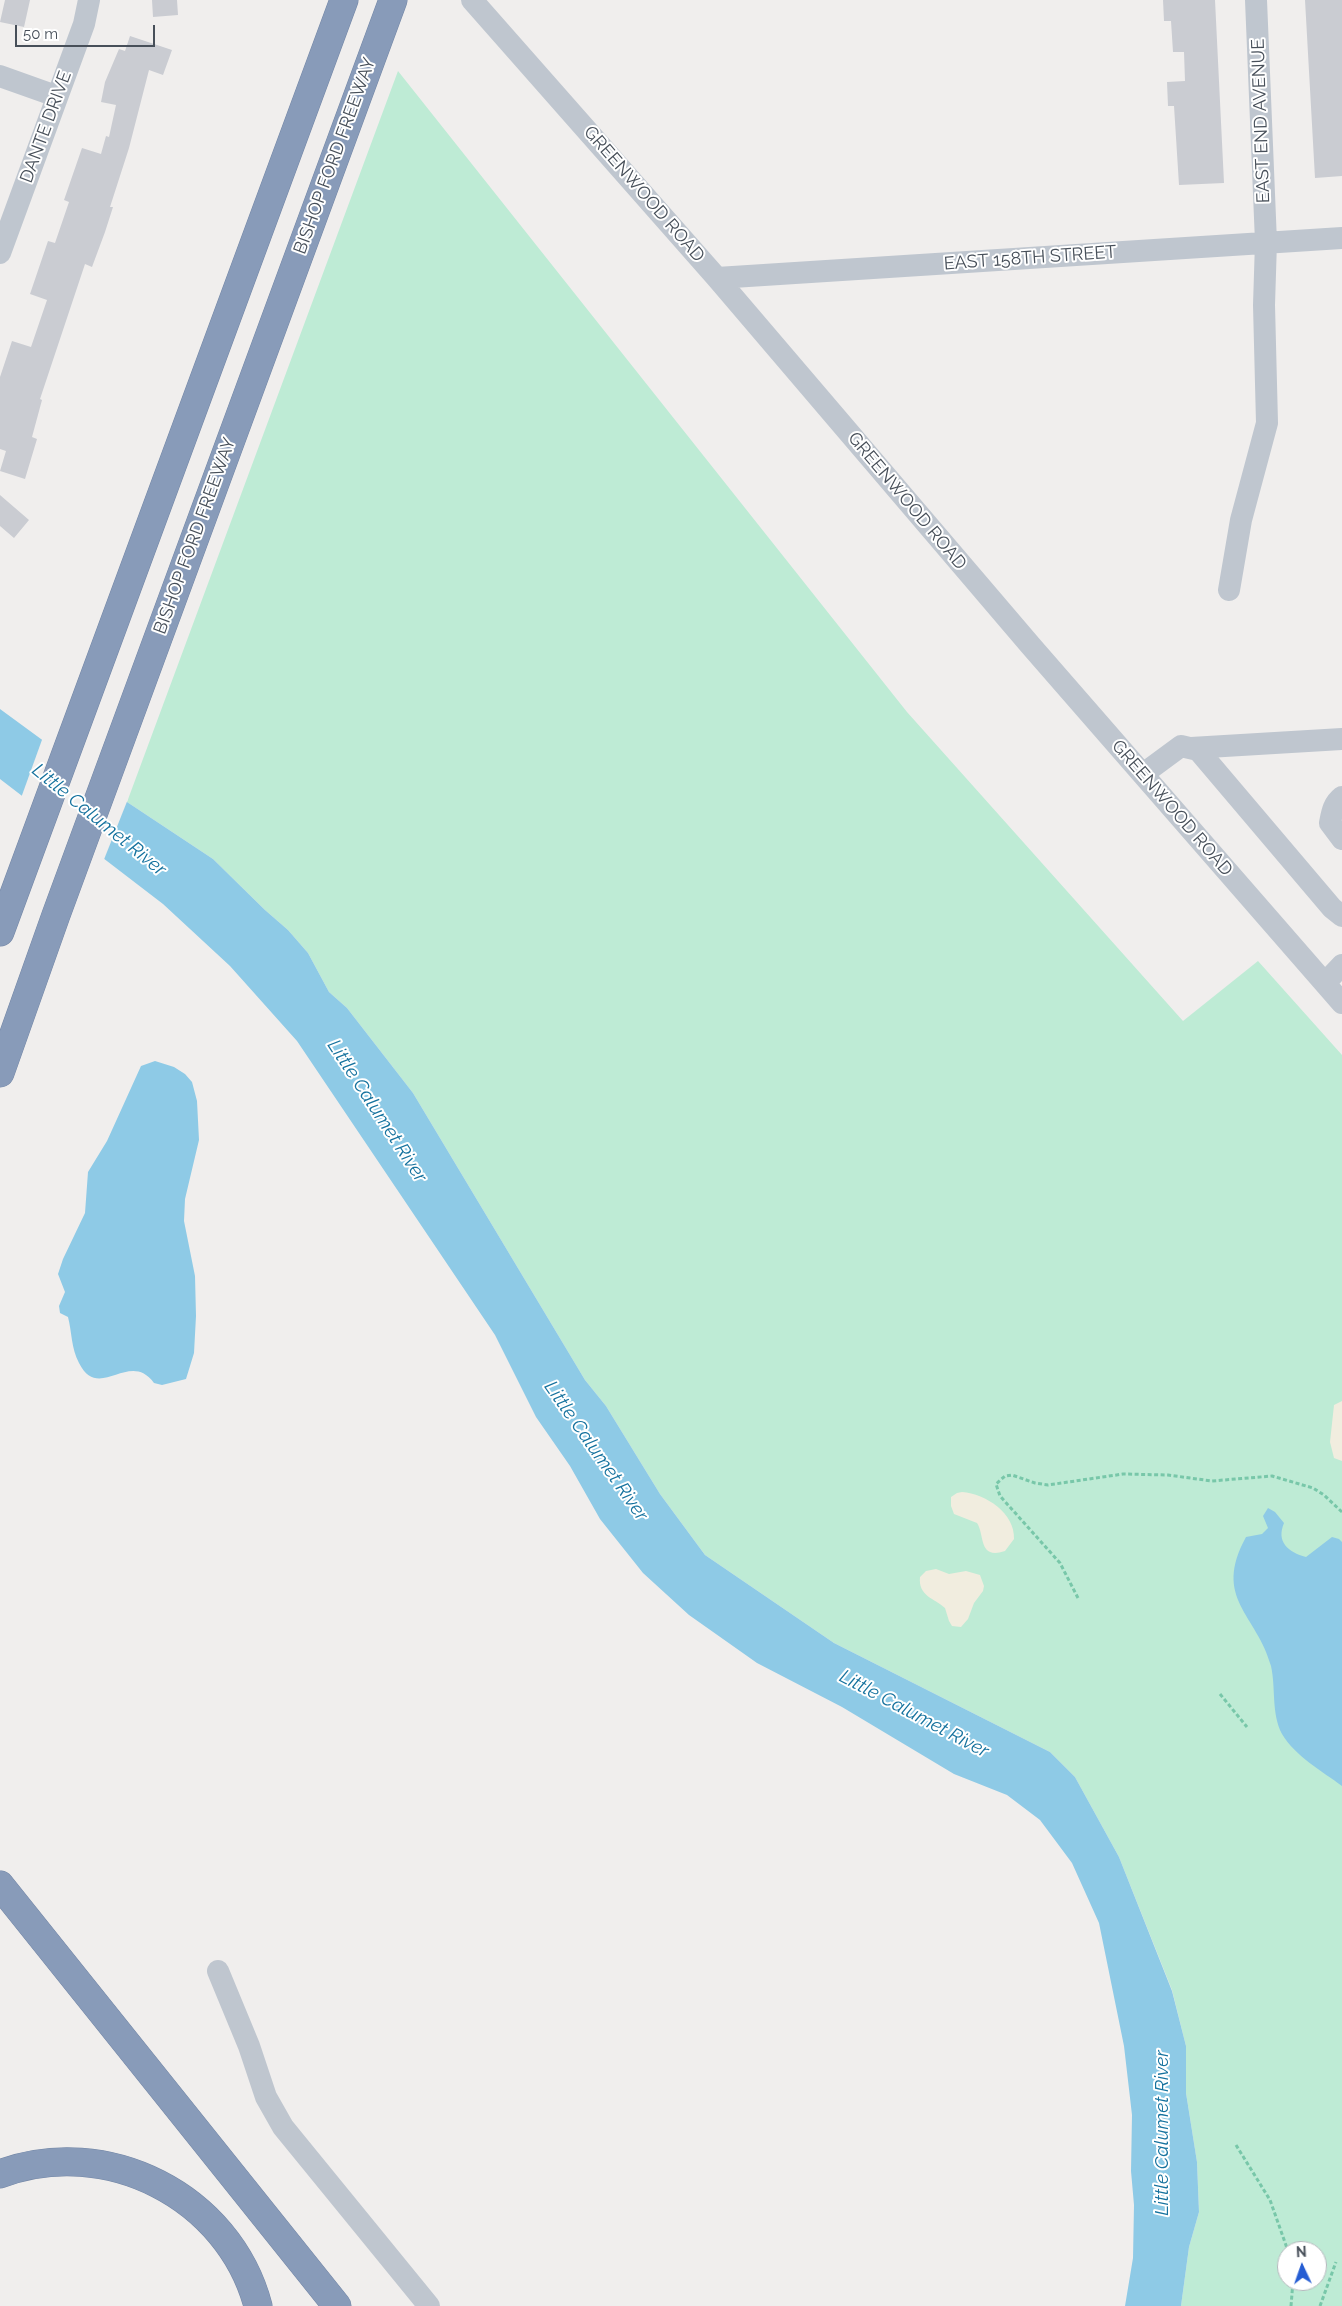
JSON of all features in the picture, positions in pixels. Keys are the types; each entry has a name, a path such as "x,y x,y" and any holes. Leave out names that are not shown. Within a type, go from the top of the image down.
{"highway":[{"path":"0,932 344,0"},
{"name":"BISHOP FORD FREEWAY","path":"0,1072 133,704 393,0"},
{"path":"0,1885 337,2306"},
{"path":"0,2174 40,2163 70,2162 104,2165 136,2174 164,2186 192,2205 223,2236 242,2267 258,2306"}],"street":[{"name":"DANTE DRIVE","path":"0,253 84,24 89,0"},
{"name":"GREENWOOD ROAD","path":"472,0 717,278 1031,646 1342,1003"},
{"name":"EAST END AVENUE","path":"1229,590 1240,520 1267,423 1264,305 1266,242 1256,0"},
{"path":"0,76 56,96"},
{"name":"EAST 158TH STREET","path":"717,278 1342,238"},
{"path":"1191,748 1342,739"},
{"path":"1143,774 1177,748 1182,746 1198,750 1332,908 1342,916"},
{"path":"1342,797 1337,801 1332,810 1330,823 1342,839"},
{"path":"1325,983 1342,965"},
{"path":"218,1971 249,2046 266,2097 283,2127 429,2306"}],"path":[{"path":"1078,1598 1060,1564 1000,1496 996,1484 998,1480 1012,1475 1035,1483 1048,1485 1123,1474 1168,1475 1212,1481 1272,1476 1312,1488 1324,1495 1342,1512"},
{"path":"1220,1694 1247,1727"},
{"path":"1236,2145 1270,2200 1284,2241"},
{"path":"1320,2306 1336,2262"},
{"path":"1291,2306 1292,2291"}],"green space":[{"path":"398,71 907,712 1183,1021 1258,961 1342,1055 1342,2306 1181,2306 1189,2247 1199,2212 1197,2162 1186,2093 1186,2046 1172,1990 1119,1857 1075,1777 1050,1752 834,1643 705,1555 660,1494 606,1406 585,1380 413,1093 347,1008 329,992 308,953 288,930 213,859 127,802"}],"sand":[{"path":"1342,1401 1342,1461 1334,1458 1330,1442 1334,1405"},
{"path":"962,1492 989,1501 1004,1513 1010,1521 1014,1539 1005,1551 990,1552 984,1545 977,1523 954,1514 951,1506 951,1497"},
{"path":"936,1569 949,1574 966,1571 980,1575 984,1586 983,1591 974,1603 968,1619 961,1627 952,1626 945,1608 924,1593 920,1577 926,1571"}],"water":[{"name":"Little Calumet River","path":"0,709 127,802 213,859 288,930 308,953 329,992 347,1008 413,1093 585,1380 606,1406 660,1494 705,1555 834,1643 1050,1752 1075,1777 1119,1857 1172,1991 1186,2046 1186,2093 1197,2162 1199,2212 1189,2247 1181,2306 1125,2306 1133,2258 1134,2205 1131,2171 1132,2115 1124,2046 1099,1923 1072,1863 1040,1820 1007,1795 954,1774 842,1707 757,1663 689,1615 643,1573 600,1519 570,1466 536,1417 495,1335 297,1041 230,966 163,904 0,779"},
{"path":"155,1061 174,1067 185,1074 192,1082 197,1101 199,1140 185,1199 184,1221 195,1276 196,1316 194,1353 186,1379 162,1385 154,1383 144,1374 135,1371 105,1378 96,1378 87,1374 74,1352 68,1317 60,1313 59,1306 65,1292 58,1274 85,1213 88,1172 107,1141 141,1066"},
{"path":"1268,1508 1275,1512 1284,1523 1282,1536 1285,1545 1300,1555 1306,1557 1332,1537 1342,1542 1342,1786 1301,1756 1282,1734 1276,1718 1271,1666 1265,1648 1240,1605 1235,1591 1234,1576 1237,1558 1246,1537 1262,1534 1268,1528 1263,1516"}],"pier":[{"path":"43,737 128,799 103,862 21,798"}],"building":[{"path":"5,0 30,0 24,27 0,22"},
{"path":"152,0 177,0 178,15 153,17"},
{"path":"1163,0 1215,0 1224,183 1179,185 1174,106 1168,106 1167,82 1185,81 1184,52 1173,52 1171,21 1164,21"},
{"path":"1305,0 1342,0 1342,176 1315,178"},
{"path":"130,36 172,50 163,75 149,70 129,148 110,207 113,207 105,232 92,267 85,264 40,399 42,400 32,437 37,439 25,479 0,471 6,451 0,449 0,377 12,341 31,347 47,300 30,294 48,241 55,243 69,202 64,200 82,148 101,154 106,136 109,137 116,105 101,102 105,82 119,49 125,51"},
{"path":"0,495 29,520 14,538 0,526"}]}
